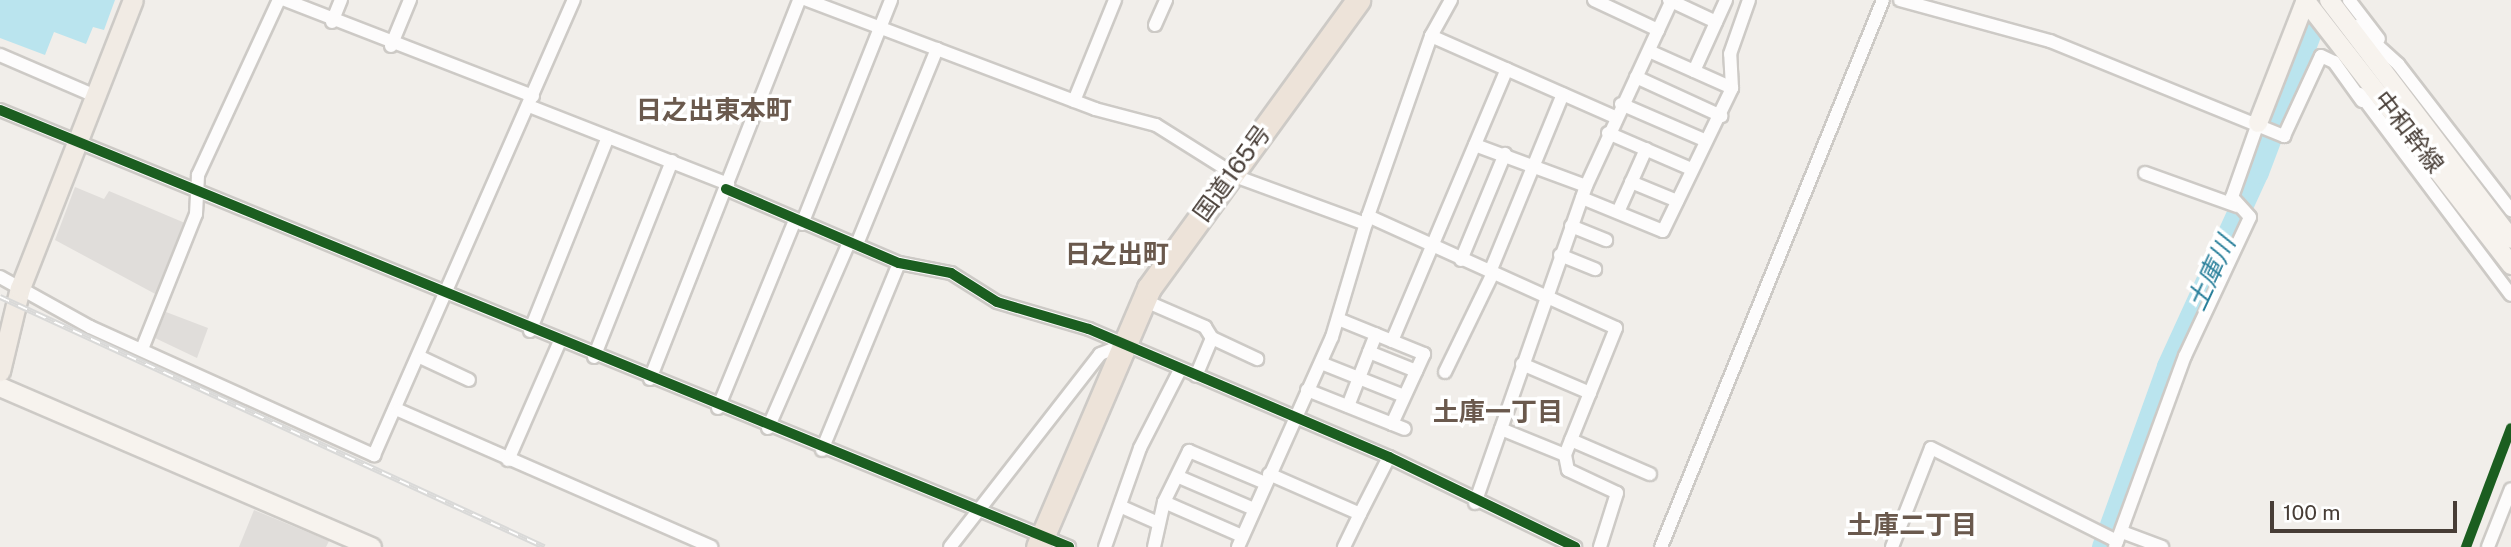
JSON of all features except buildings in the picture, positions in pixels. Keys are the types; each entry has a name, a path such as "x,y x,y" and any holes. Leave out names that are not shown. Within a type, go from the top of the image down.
{"highway":[{"name":"国道165号","path":"1040,543 1121,346 1143,300 1358,0"}],"main road":[{"path":"0,371 20,288 78,145 132,0"},
{"path":"2258,122 2307,2"},
{"name":"中和幹線","path":"2307,2 2511,265"},
{"name":"中和幹線","path":"2337,2 2511,239"},
{"path":"0,387 372,547"}],"street":[{"path":"142,349 200,196 198,176 279,0"},
{"path":"285,0 332,22 531,101 608,137 672,161 798,222 899,263 951,273 997,302 1089,329 1121,346 1390,457 1475,503 1569,546"},
{"path":"332,22 341,0"},
{"path":"391,46 410,0"},
{"path":"0,277 142,349 374,455 398,410 573,0"},
{"path":"650,379 799,0"},
{"path":"808,0 880,30 1074,101 1156,125 1232,173 1367,220 1545,294 1616,328 1565,455 1568,470 1617,493 1600,547"},
{"path":"718,408 891,0"},
{"path":"1074,101 1115,0"},
{"path":"1155,25 1166,0"},
{"path":"1164,502 1240,542 1293,419 1321,363 1431,36 1451,0"},
{"path":"1594,0 1658,30"},
{"path":"1475,503 1545,294 1584,192 1615,117 1649,51 1671,0 1716,22"},
{"path":"1694,71 1726,0"},
{"path":"1475,145 1534,166 1618,212 1663,231 1704,140 1721,116 1732,88 1730,54 1749,0"},
{"path":"1661,547 1883,0"},
{"path":"1900,0 2050,41 2258,122 2284,136 2321,56 2334,62 2509,289"},
{"path":"2337,2 2398,64 2511,210"},
{"path":"1431,36 1615,117"},
{"path":"768,428 853,244 937,49"},
{"path":"1649,51 1732,88"},
{"path":"0,55 95,96"},
{"path":"2350,58 2362,101"},
{"path":"1392,341 1507,69"},
{"path":"1636,77 1721,116"},
{"path":"1445,372 1492,272 1563,94"},
{"path":"1621,104 1704,140"},
{"path":"0,110 200,196 977,512 1040,543 1069,547"},
{"path":"2238,206 2233,187 2258,122"},
{"path":"1608,133 1691,169"},
{"path":"530,331 608,137"},
{"path":"1618,212 1646,149"},
{"path":"1461,260 1506,154"},
{"path":"594,357 672,161"},
{"path":"2118,540 2185,356 2250,217 2238,206 2144,173"},
{"path":"1631,182 1677,201"},
{"path":"1571,226 1606,240"},
{"path":"1560,255 1595,269"},
{"path":"822,450 899,263"},
{"path":"1143,300 1205,327 1212,338 1257,359"},
{"path":"1338,319 1424,354 1392,424"},
{"path":"1348,406 1376,334"},
{"path":"1196,376 1212,338"},
{"path":"508,460 559,343"},
{"path":"950,547 1100,354 1121,346"},
{"path":"1369,352 1416,371"},
{"path":"420,358 469,380"},
{"path":"1321,363 1404,396"},
{"path":"1522,365 1590,393"},
{"path":"1105,547 1122,508 1140,448 1180,370"},
{"path":"1307,390 1405,429"},
{"path":"398,410 711,547"},
{"path":"1500,429 1565,455"},
{"path":"1571,440 1650,474"},
{"path":"1892,547 1931,448 2064,517 2118,540 2162,547"},
{"path":"1156,522 1189,451 1360,514"},
{"path":"1345,547 1390,457"},
{"path":"1179,477 1254,509"},
{"path":"2488,547 2511,489"},
{"path":"1122,508 1156,522 1162,529 1154,547"}],"shaded area":[{"path":"75,187 104,199 109,191 185,223 159,296 55,240"},
{"path":"166,312 208,328 197,358 155,338"},
{"path":"254,510 329,541 326,547 239,547"}],"water":[{"path":"0,0 115,0 104,30 93,27 86,44 54,32 45,55 0,38"}],"waterway":[{"name":"土庫川","path":"2103,547 2168,366 2257,172 2322,0"}],"railway":[{"path":"0,297 544,547"}],"cycle path":[{"path":"0,110 1069,547"},
{"path":"726,189 899,263 951,273 997,302 1089,329 1389,457 1575,547"},
{"path":"2466,547 2511,428"}],"district":[{"name":"日之出東本町","path":"714,110"},
{"name":"日之出町","path":"1117,254"},
{"name":"土庫一丁目","path":"1498,412"},
{"name":"土庫二丁目","path":"1912,525"}]}
